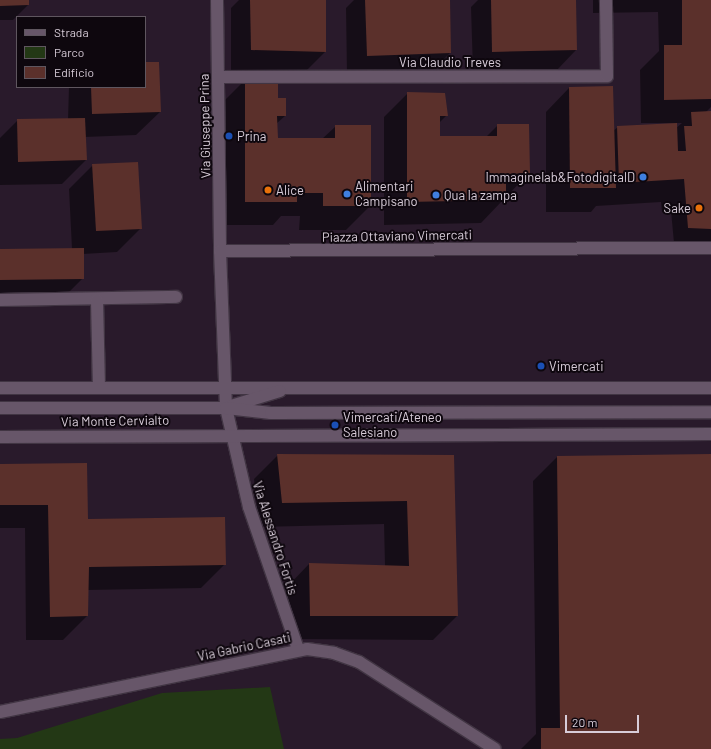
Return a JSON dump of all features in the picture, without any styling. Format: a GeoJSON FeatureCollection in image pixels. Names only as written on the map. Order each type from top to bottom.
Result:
{"type":"FeatureCollection","features":[{"type":"Feature","properties":{"kind":"street","name":"Via Giuseppe Prina"},"geometry":{"type":"LineString","coordinates":[[218,0],[220,251]]}},
{"type":"Feature","properties":{"kind":"street","name":"Via Claudio Treves"},"geometry":{"type":"LineString","coordinates":[[218,77],[607,76],[606,0]]}},
{"type":"Feature","properties":{"kind":"street","name":"Piazza Ottaviano Vimercati"},"geometry":{"type":"LineString","coordinates":[[220,251],[711,248]]}},
{"type":"Feature","properties":{"kind":"street"},"geometry":{"type":"LineString","coordinates":[[220,251],[224,388],[230,434],[711,434]]}},
{"type":"Feature","properties":{"kind":"street"},"geometry":{"type":"LineString","coordinates":[[0,300],[97,300],[176,297]]}},
{"type":"Feature","properties":{"kind":"street"},"geometry":{"type":"LineString","coordinates":[[97,300],[99,388]]}},
{"type":"Feature","properties":{"kind":"street"},"geometry":{"type":"LineString","coordinates":[[0,388],[711,388]]}},
{"type":"Feature","properties":{"kind":"street"},"geometry":{"type":"LineString","coordinates":[[226,408],[290,388]]}},
{"type":"Feature","properties":{"kind":"street","name":"Via Monte Cervialto"},"geometry":{"type":"LineString","coordinates":[[0,408],[226,408]]}},
{"type":"Feature","properties":{"kind":"street"},"geometry":{"type":"LineString","coordinates":[[226,408],[271,413],[711,412]]}},
{"type":"Feature","properties":{"kind":"street","name":"Via Monte Cervialto"},"geometry":{"type":"LineString","coordinates":[[0,437],[230,434]]}},
{"type":"Feature","properties":{"kind":"street","name":"Via Alessandro Fortis"},"geometry":{"type":"LineString","coordinates":[[230,434],[256,532],[298,649]]}},
{"type":"Feature","properties":{"kind":"street","name":"Via Gabrio Casati"},"geometry":{"type":"LineString","coordinates":[[0,712],[298,649],[320,650],[351,658],[495,749]]}},
{"type":"Feature","properties":{"kind":"green space"},"geometry":{"type":"Polygon","coordinates":[[[270,687],[284,749],[0,749],[0,739],[17,738],[162,693],[270,687]]]}},
{"type":"Feature","properties":{"kind":"building"},"geometry":{"type":"Polygon","coordinates":[[[0,0],[29,0],[29,5],[0,6],[0,0]]]}},
{"type":"Feature","properties":{"kind":"building"},"geometry":{"type":"Polygon","coordinates":[[[250,0],[326,0],[326,52],[251,50],[250,0]]]}},
{"type":"Feature","properties":{"kind":"building"},"geometry":{"type":"Polygon","coordinates":[[[365,0],[450,0],[451,53],[367,56],[365,0]]]}},
{"type":"Feature","properties":{"kind":"building"},"geometry":{"type":"Polygon","coordinates":[[[491,0],[576,0],[577,50],[492,52],[491,0]]]}},
{"type":"Feature","properties":{"kind":"building"},"geometry":{"type":"Polygon","coordinates":[[[682,0],[711,0],[711,99],[664,100],[664,45],[682,45],[682,0]]]}},
{"type":"Feature","properties":{"kind":"building"},"geometry":{"type":"Polygon","coordinates":[[[146,62],[159,62],[161,112],[92,114],[91,88],[146,88],[146,62]]]}},
{"type":"Feature","properties":{"kind":"building"},"geometry":{"type":"Polygon","coordinates":[[[245,79],[278,79],[278,98],[286,98],[286,116],[277,116],[278,138],[335,138],[335,125],[371,125],[371,206],[323,206],[323,193],[297,193],[297,202],[245,202],[245,79]]]}},
{"type":"Feature","properties":{"kind":"building"},"geometry":{"type":"Polygon","coordinates":[[[613,86],[616,188],[570,188],[569,87],[613,86]]]}},
{"type":"Feature","properties":{"kind":"building"},"geometry":{"type":"Polygon","coordinates":[[[407,92],[445,93],[448,116],[440,116],[440,136],[497,136],[497,124],[529,124],[530,173],[506,174],[506,200],[407,202],[407,92]]]}},
{"type":"Feature","properties":{"kind":"building"},"geometry":{"type":"Polygon","coordinates":[[[711,111],[711,229],[688,228],[684,179],[619,183],[617,126],[677,123],[678,151],[686,151],[684,126],[692,126],[691,112],[711,111]]]}},
{"type":"Feature","properties":{"kind":"building"},"geometry":{"type":"Polygon","coordinates":[[[85,118],[87,160],[18,162],[17,119],[85,118]]]}},
{"type":"Feature","properties":{"kind":"building"},"geometry":{"type":"Polygon","coordinates":[[[138,162],[142,229],[96,231],[92,164],[138,162]]]}},
{"type":"Feature","properties":{"kind":"building"},"geometry":{"type":"Polygon","coordinates":[[[84,248],[84,279],[0,280],[0,249],[84,248]]]}},
{"type":"Feature","properties":{"kind":"building"},"geometry":{"type":"Polygon","coordinates":[[[277,454],[454,455],[458,616],[310,616],[309,563],[409,566],[407,501],[282,503],[277,454]]]}},
{"type":"Feature","properties":{"kind":"building"},"geometry":{"type":"Polygon","coordinates":[[[711,454],[711,749],[541,749],[541,728],[560,728],[557,456],[711,454]]]}},
{"type":"Feature","properties":{"kind":"building"},"geometry":{"type":"Polygon","coordinates":[[[87,463],[88,519],[225,517],[226,565],[89,567],[88,616],[50,617],[48,505],[0,505],[0,464],[87,463]]]}},
{"type":"Feature","properties":{"kind":"place","name":"Prina"},"geometry":{"type":"Point","coordinates":[229,136]}},
{"type":"Feature","properties":{"kind":"place","name":"Immaginelab&FotodigitalD"},"geometry":{"type":"Point","coordinates":[643,177]}},
{"type":"Feature","properties":{"kind":"place","name":"Alice"},"geometry":{"type":"Point","coordinates":[268,190]}},
{"type":"Feature","properties":{"kind":"place","name":"Alimentari Campisano"},"geometry":{"type":"Point","coordinates":[347,194]}},
{"type":"Feature","properties":{"kind":"place","name":"Qua la zampa"},"geometry":{"type":"Point","coordinates":[436,195]}},
{"type":"Feature","properties":{"kind":"place","name":"Sake"},"geometry":{"type":"Point","coordinates":[699,208]}},
{"type":"Feature","properties":{"kind":"place","name":"Vimercati"},"geometry":{"type":"Point","coordinates":[541,366]}},
{"type":"Feature","properties":{"kind":"place","name":"Vimercati/Ateneo Salesiano"},"geometry":{"type":"Point","coordinates":[335,425]}}]}
